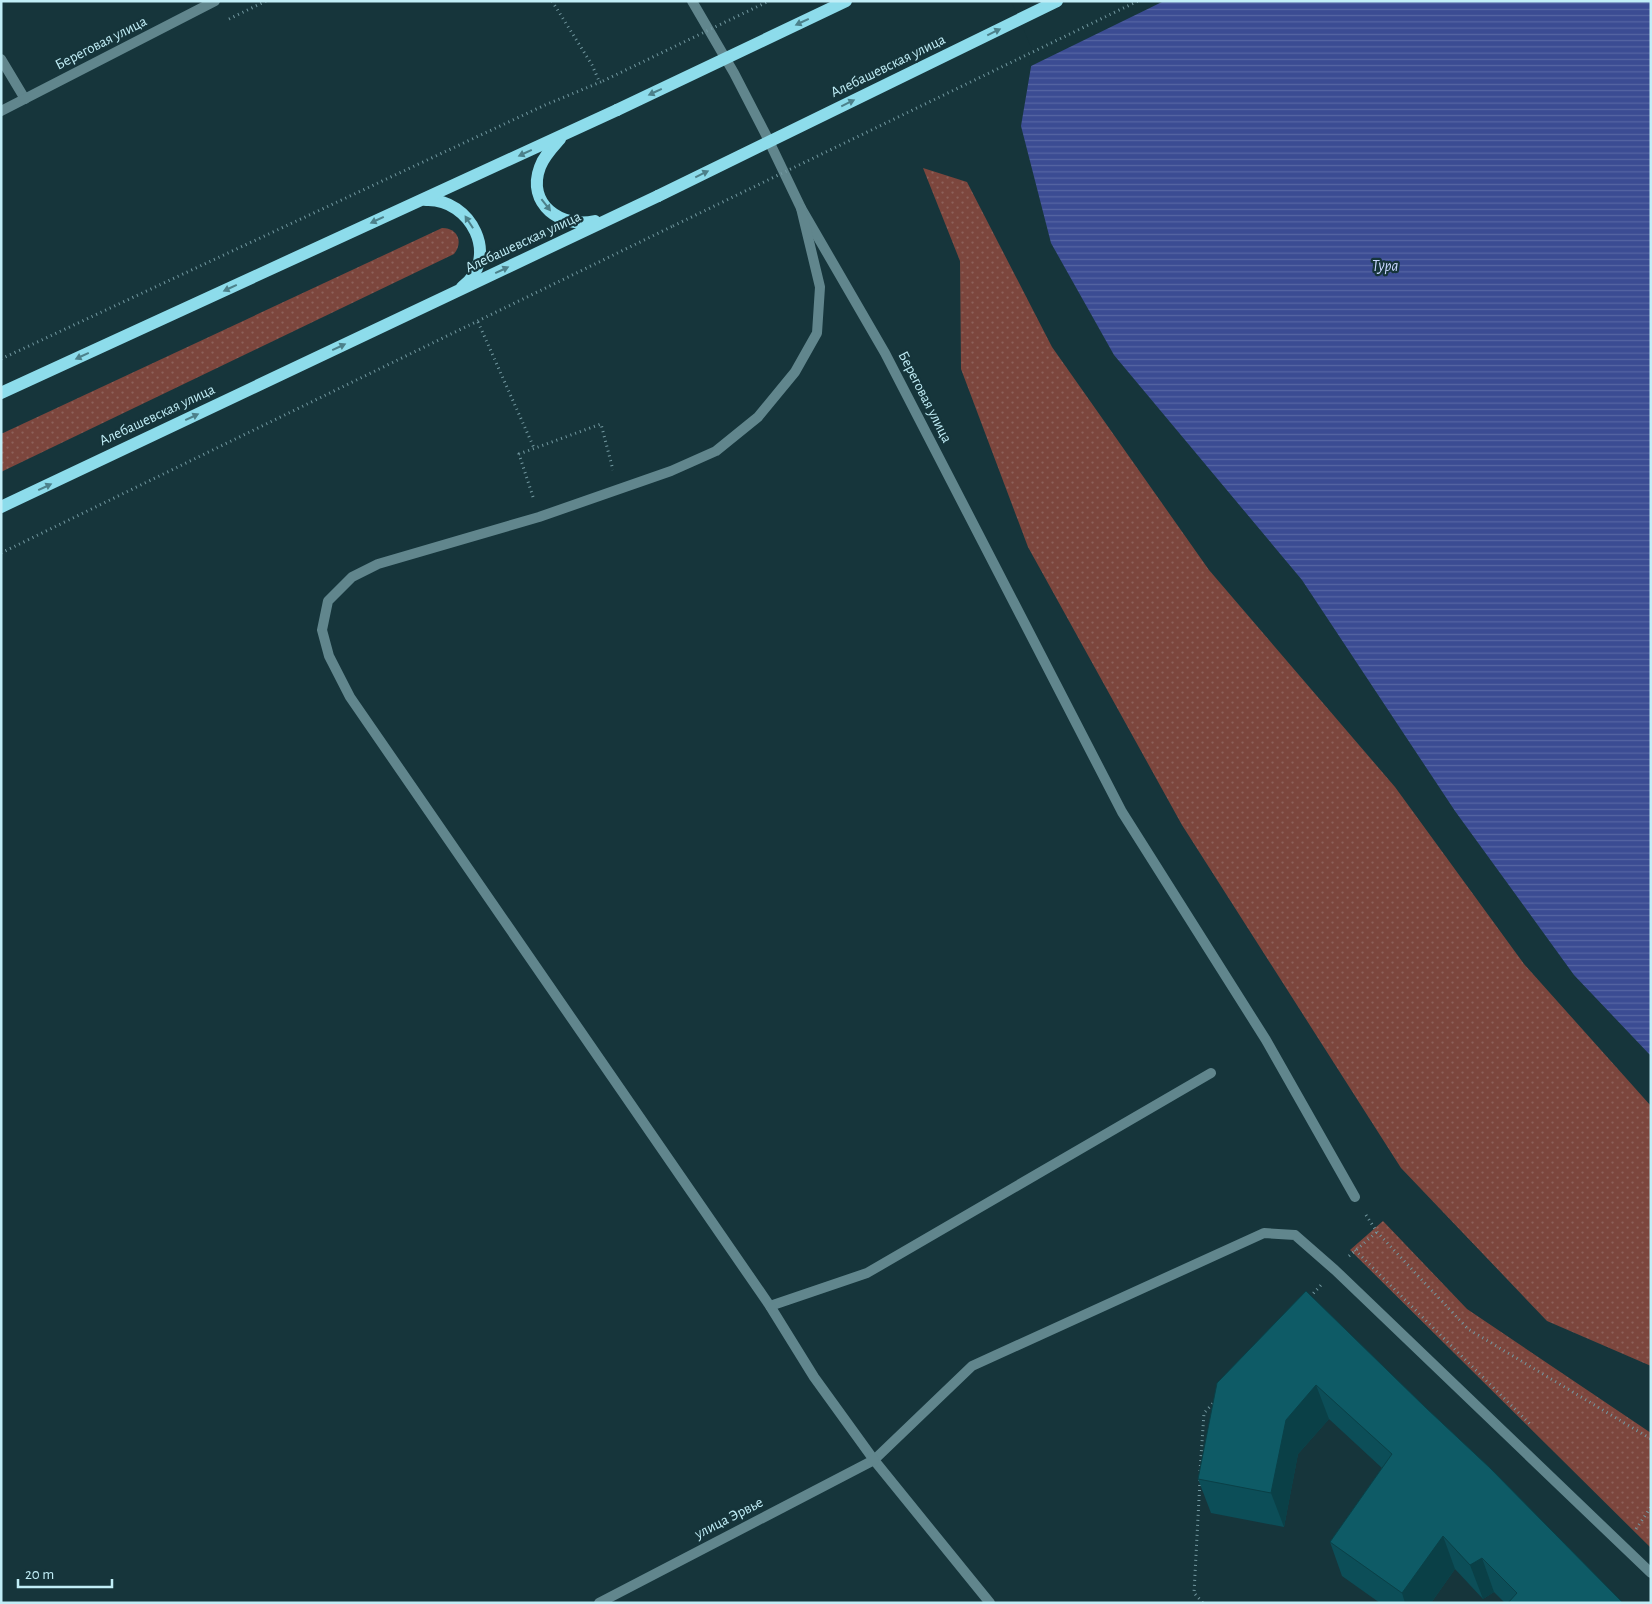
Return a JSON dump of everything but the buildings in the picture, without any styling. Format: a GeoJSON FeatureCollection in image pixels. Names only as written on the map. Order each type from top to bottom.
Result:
{"type":"FeatureCollection","features":[{"type":"Feature","properties":{"kind":"main road"},"geometry":{"type":"LineString","coordinates":[[1,392],[566,134],[846,1]]}},
{"type":"Feature","properties":{"kind":"main road","name":"Алебашевская улица"},"geometry":{"type":"LineString","coordinates":[[1,508],[658,196],[1057,1]]}},
{"type":"Feature","properties":{"kind":"main road"},"geometry":{"type":"LineString","coordinates":[[566,134],[549,151],[539,169],[536,183],[539,197],[547,209],[558,218],[571,223],[587,223],[614,217]]}},
{"type":"Feature","properties":{"kind":"main road"},"geometry":{"type":"LineString","coordinates":[[422,200],[437,199],[455,206],[469,219],[479,243],[479,262],[470,281],[454,293]]}},
{"type":"Feature","properties":{"kind":"street","name":"Береговая улица"},"geometry":{"type":"LineString","coordinates":[[1,111],[215,1]]}},
{"type":"Feature","properties":{"kind":"street","name":"Береговая улица"},"geometry":{"type":"LineString","coordinates":[[692,1],[734,73],[801,208],[885,352],[1122,812],[1266,1040],[1355,1196]]}},
{"type":"Feature","properties":{"kind":"street"},"geometry":{"type":"LineString","coordinates":[[1,59],[25,99]]}},
{"type":"Feature","properties":{"kind":"street"},"geometry":{"type":"LineString","coordinates":[[801,208],[820,287],[817,333],[795,372],[758,417],[716,451],[672,471],[539,517],[378,564],[352,577],[328,601],[322,630],[329,656],[350,697],[770,1306],[814,1378],[874,1460],[990,1603]]}},
{"type":"Feature","properties":{"kind":"street"},"geometry":{"type":"LineString","coordinates":[[770,1306],[867,1273],[1211,1073]]}},
{"type":"Feature","properties":{"kind":"street","name":"улица Эрвье"},"geometry":{"type":"LineString","coordinates":[[599,1603],[874,1460],[972,1366],[1264,1233],[1295,1235],[1335,1270],[1651,1573]]}},
{"type":"Feature","properties":{"kind":"path"},"geometry":{"type":"LineString","coordinates":[[552,1],[602,82]]}},
{"type":"Feature","properties":{"kind":"path"},"geometry":{"type":"LineString","coordinates":[[1,359],[545,105],[602,82],[769,1]]}},
{"type":"Feature","properties":{"kind":"path"},"geometry":{"type":"LineString","coordinates":[[1,553],[1138,1]]}},
{"type":"Feature","properties":{"kind":"path"},"geometry":{"type":"LineString","coordinates":[[478,322],[534,448]]}},
{"type":"Feature","properties":{"kind":"path"},"geometry":{"type":"LineString","coordinates":[[539,517],[519,454],[601,424],[605,445],[619,490]]}},
{"type":"Feature","properties":{"kind":"path"},"geometry":{"type":"LineString","coordinates":[[1355,1196],[1377,1232],[1468,1329],[1651,1440]]}},
{"type":"Feature","properties":{"kind":"path"},"geometry":{"type":"LineString","coordinates":[[1309,1298],[1355,1250],[1377,1232]]}},
{"type":"Feature","properties":{"kind":"path"},"geometry":{"type":"LineString","coordinates":[[1355,1250],[1537,1431]]}},
{"type":"Feature","properties":{"kind":"path"},"geometry":{"type":"LineString","coordinates":[[1203,1603],[1194,1593],[1204,1413],[1217,1399]]}},
{"type":"Feature","properties":{"kind":"path"},"geometry":{"type":"LineString","coordinates":[[1640,1534],[1635,1528],[1651,1507]]}},
{"type":"Feature","properties":{"kind":"shaded area"},"geometry":{"type":"Polygon","coordinates":[[[923,168],[967,182],[1052,347],[1209,570],[1395,787],[1524,964],[1651,1106],[1651,1366],[1547,1321],[1401,1168],[1182,825],[1028,547],[961,369],[960,261],[923,168]]]}},
{"type":"Feature","properties":{"kind":"shaded area"},"geometry":{"type":"Polygon","coordinates":[[[442,228],[452,230],[459,240],[454,254],[1,472],[1,434],[442,228]]]}},
{"type":"Feature","properties":{"kind":"shaded area"},"geometry":{"type":"Polygon","coordinates":[[[1383,1221],[1467,1309],[1651,1433],[1651,1548],[1350,1250],[1383,1221]]]}},
{"type":"Feature","properties":{"kind":"water","name":"Тура"},"geometry":{"type":"Polygon","coordinates":[[[1013,1],[1651,1],[1651,1056],[1574,975],[1455,811],[1302,580],[1114,355],[1051,243],[1021,126],[1034,49],[1013,1]]]}},
{"type":"Feature","properties":{"kind":"pier"},"geometry":{"type":"Polygon","coordinates":[[[1011,1],[1164,1],[1029,67],[1032,49],[1011,1]]]}}]}
